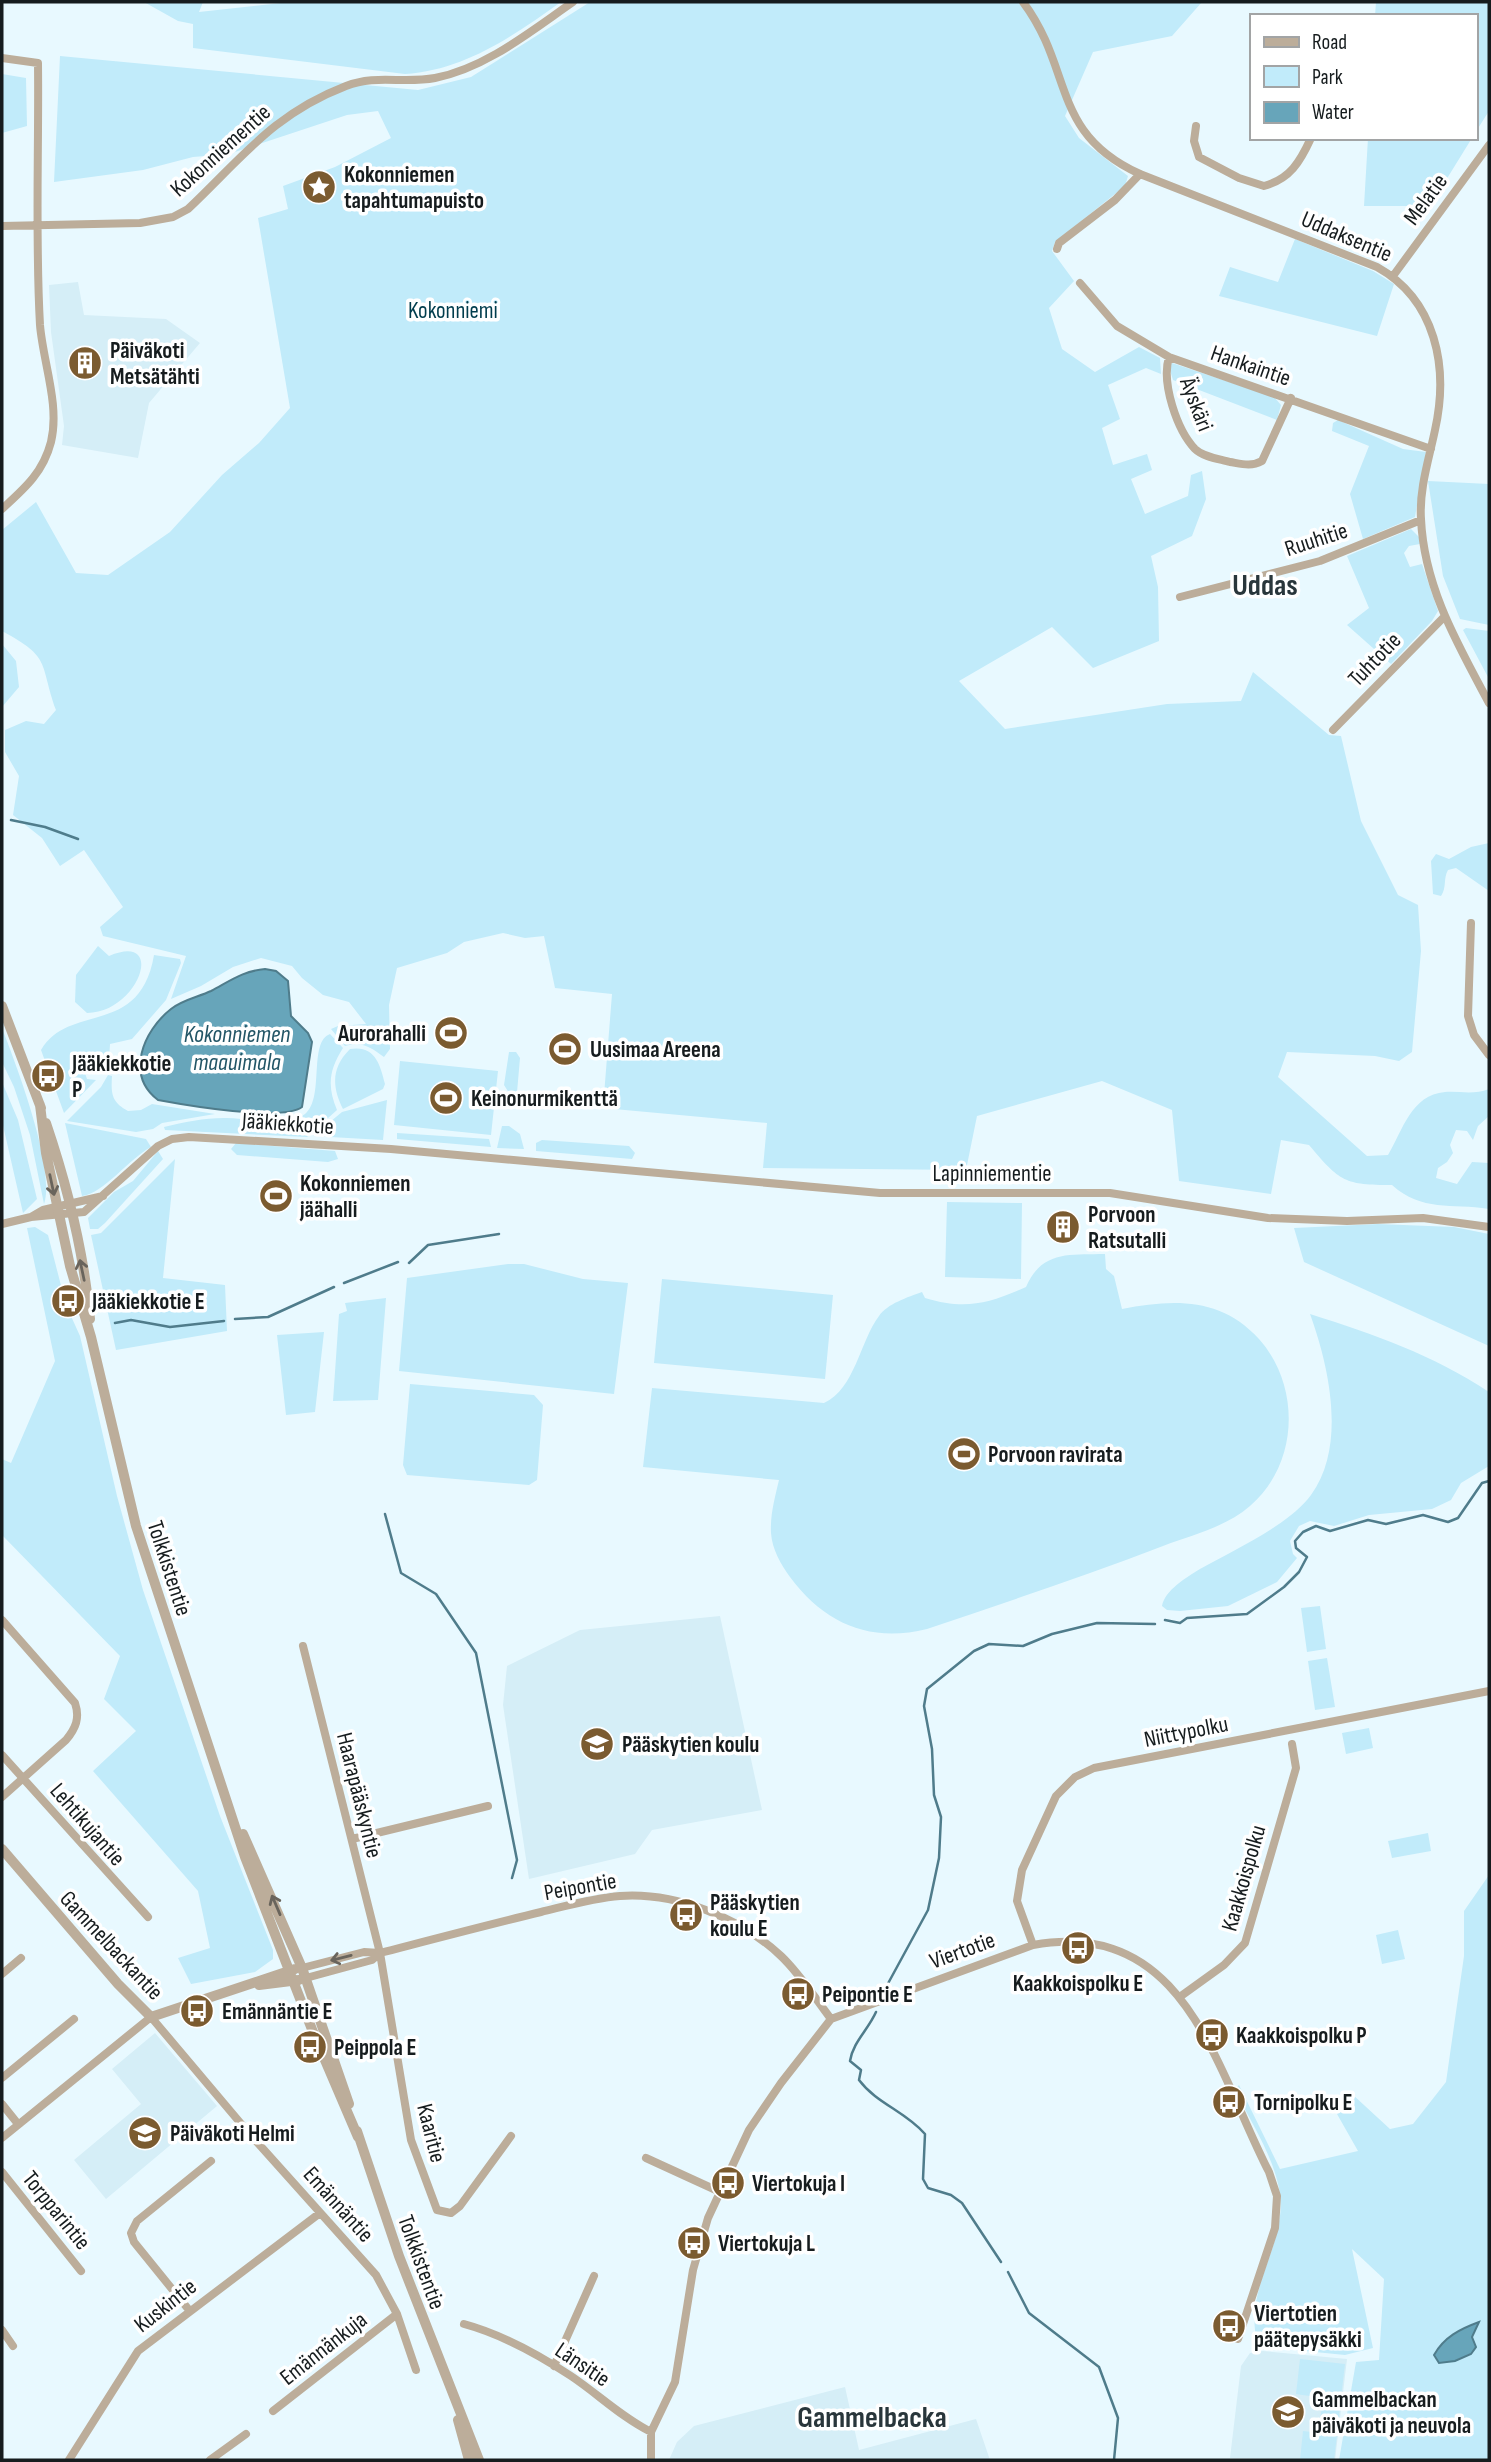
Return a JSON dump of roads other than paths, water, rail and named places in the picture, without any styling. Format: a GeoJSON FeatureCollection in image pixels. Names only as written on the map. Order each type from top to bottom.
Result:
{"type":"FeatureCollection","features":[{"type":"Feature","properties":{"kind":"street","name":"Kokonniementie"},"geometry":{"type":"LineString","coordinates":[[37,227],[158,221],[188,209],[264,133],[303,106],[373,78],[417,81],[456,73],[501,50],[573,2]]}},
{"type":"Feature","properties":{"kind":"street","name":"Uddaksentie"},"geometry":{"type":"LineString","coordinates":[[1023,2],[1052,49],[1076,121],[1090,142],[1121,165],[1140,174],[1303,236],[1393,276],[1427,316],[1436,342],[1441,385],[1420,520],[1432,578],[1444,617],[1489,703]]}},
{"type":"Feature","properties":{"kind":"street"},"geometry":{"type":"LineString","coordinates":[[2,58],[38,63],[37,227],[41,327],[53,433],[38,474],[2,509]]}},
{"type":"Feature","properties":{"kind":"street"},"geometry":{"type":"LineString","coordinates":[[1196,127],[1194,141],[1199,157],[1264,186],[1291,173],[1301,160],[1310,140]]}},
{"type":"Feature","properties":{"kind":"street","name":"Melatie"},"geometry":{"type":"LineString","coordinates":[[1393,276],[1489,145]]}},
{"type":"Feature","properties":{"kind":"street"},"geometry":{"type":"LineString","coordinates":[[1057,249],[1059,243],[1115,200],[1140,174]]}},
{"type":"Feature","properties":{"kind":"street"},"geometry":{"type":"LineString","coordinates":[[2,226],[37,227]]}},
{"type":"Feature","properties":{"kind":"street","name":"Hankaintie"},"geometry":{"type":"LineString","coordinates":[[1080,283],[1117,326],[1169,357],[1431,449]]}},
{"type":"Feature","properties":{"kind":"street","name":"Äyskäri"},"geometry":{"type":"LineString","coordinates":[[1169,357],[1165,376],[1173,408],[1193,448],[1208,456],[1248,466],[1262,461],[1268,453],[1291,398]]}},
{"type":"Feature","properties":{"kind":"street","name":"Ruuhitie"},"geometry":{"type":"LineString","coordinates":[[1180,597],[1320,561],[1420,520]]}},
{"type":"Feature","properties":{"kind":"street","name":"Tuhtotie"},"geometry":{"type":"LineString","coordinates":[[1333,730],[1444,617]]}},
{"type":"Feature","properties":{"kind":"street"},"geometry":{"type":"LineString","coordinates":[[1471,923],[1468,1016],[1474,1035],[1489,1055]]}},
{"type":"Feature","properties":{"kind":"street","name":"Tolkkistentie"},"geometry":{"type":"LineString","coordinates":[[2,1006],[40,1105],[63,1210],[87,1294],[91,1337],[136,1526],[229,1806],[292,1976],[358,2137]]}},
{"type":"Feature","properties":{"kind":"street","name":"Jääkiekkotie"},"geometry":{"type":"LineString","coordinates":[[2,1224],[31,1217],[39,1211],[84,1212],[158,1146],[172,1139],[189,1137],[493,1158]]}},
{"type":"Feature","properties":{"kind":"street","name":"Lapinniementie"},"geometry":{"type":"LineString","coordinates":[[493,1158],[880,1193],[1110,1193],[1209,1211],[1287,1220],[1423,1218],[1489,1227]]}},
{"type":"Feature","properties":{"kind":"street"},"geometry":{"type":"LineString","coordinates":[[2,1620],[75,1703],[78,1712],[74,1730],[66,1740],[2,1797]]}},
{"type":"Feature","properties":{"kind":"street","name":"Haarapääskyntie"},"geometry":{"type":"LineString","coordinates":[[303,1646],[380,1953]]}},
{"type":"Feature","properties":{"kind":"street","name":"Niittypolku"},"geometry":{"type":"LineString","coordinates":[[1033,1945],[1017,1901],[1022,1870],[1056,1796],[1075,1777],[1094,1768],[1489,1691]]}},
{"type":"Feature","properties":{"kind":"street","name":"Kaakkoispolku"},"geometry":{"type":"LineString","coordinates":[[1181,1996],[1224,1965],[1245,1943],[1296,1768],[1292,1744]]}},
{"type":"Feature","properties":{"kind":"street","name":"Lehtikujantie"},"geometry":{"type":"LineString","coordinates":[[2,1755],[148,1917]]}},
{"type":"Feature","properties":{"kind":"street","name":"Tolkkistentie"},"geometry":{"type":"LineString","coordinates":[[229,1806],[304,1973],[399,2256],[479,2460]]}},
{"type":"Feature","properties":{"kind":"street"},"geometry":{"type":"LineString","coordinates":[[352,1839],[488,1806]]}},
{"type":"Feature","properties":{"kind":"street","name":"Gammelbackantie"},"geometry":{"type":"LineString","coordinates":[[2,1849],[118,1984],[151,2017],[304,1973]]}},
{"type":"Feature","properties":{"kind":"street","name":"Peipontie"},"geometry":{"type":"LineString","coordinates":[[304,1973],[364,1952],[380,1953],[620,1896],[677,1901],[732,1922],[759,1938],[792,1967],[831,2019]]}},
{"type":"Feature","properties":{"kind":"street","name":"Viertotie"},"geometry":{"type":"LineString","coordinates":[[831,2019],[1033,1945],[1053,1942],[1081,1943],[1123,1953],[1154,1970],[1181,1996],[1235,2101],[1277,2196],[1275,2228],[1238,2339]]}},
{"type":"Feature","properties":{"kind":"street","name":"Kaaritie"},"geometry":{"type":"LineString","coordinates":[[380,1953],[411,2140],[437,2210],[451,2213],[460,2206],[511,2136]]}},
{"type":"Feature","properties":{"kind":"street"},"geometry":{"type":"LineString","coordinates":[[2,1974],[21,1958]]}},
{"type":"Feature","properties":{"kind":"street"},"geometry":{"type":"LineString","coordinates":[[2,2138],[151,2017]]}},
{"type":"Feature","properties":{"kind":"street","name":"Emännäntie"},"geometry":{"type":"LineString","coordinates":[[151,2017],[376,2275],[397,2314],[416,2370]]}},
{"type":"Feature","properties":{"kind":"street"},"geometry":{"type":"LineString","coordinates":[[2,2078],[74,2019]]}},
{"type":"Feature","properties":{"kind":"street"},"geometry":{"type":"LineString","coordinates":[[650,2460],[651,2432],[675,2382],[693,2270],[718,2191],[763,2107],[831,2019]]}},
{"type":"Feature","properties":{"kind":"street"},"geometry":{"type":"LineString","coordinates":[[2,2104],[18,2124]]}},
{"type":"Feature","properties":{"kind":"street"},"geometry":{"type":"LineString","coordinates":[[646,2158],[718,2191]]}},
{"type":"Feature","properties":{"kind":"street"},"geometry":{"type":"LineString","coordinates":[[190,2310],[134,2242],[131,2233],[137,2221],[211,2161]]}},
{"type":"Feature","properties":{"kind":"street","name":"Torpparintie"},"geometry":{"type":"LineString","coordinates":[[2,2172],[81,2271]]}},
{"type":"Feature","properties":{"kind":"street","name":"Kuskintie"},"geometry":{"type":"LineString","coordinates":[[69,2460],[138,2351],[320,2213]]}},
{"type":"Feature","properties":{"kind":"street"},"geometry":{"type":"LineString","coordinates":[[554,2366],[594,2276]]}},
{"type":"Feature","properties":{"kind":"street","name":"Emännänkuja"},"geometry":{"type":"LineString","coordinates":[[273,2411],[397,2314]]}},
{"type":"Feature","properties":{"kind":"street","name":"Länsitie"},"geometry":{"type":"LineString","coordinates":[[464,2324],[483,2329],[554,2366],[630,2421],[651,2432]]}},
{"type":"Feature","properties":{"kind":"street"},"geometry":{"type":"LineString","coordinates":[[2,2330],[13,2346]]}},
{"type":"Feature","properties":{"kind":"street","name":"Tolkkistentie"},"geometry":{"type":"LineString","coordinates":[[453,2399],[469,2460]]}},
{"type":"Feature","properties":{"kind":"street"},"geometry":{"type":"LineString","coordinates":[[211,2460],[246,2434]]}},
{"type":"Feature","properties":{"kind":"water","name":"Kokonniemen maauimala"},"geometry":{"type":"Polygon","coordinates":[[[265,969],[276,971],[288,981],[291,1016],[308,1033],[312,1042],[302,1107],[291,1111],[255,1113],[158,1100],[148,1090],[140,1066],[146,1041],[161,1018],[180,1003],[243,974],[265,969]]]}},
{"type":"Feature","properties":{"kind":"water"},"geometry":{"type":"Polygon","coordinates":[[[1479,2322],[1472,2337],[1476,2347],[1471,2354],[1455,2361],[1439,2363],[1434,2355],[1443,2343],[1459,2331],[1479,2322]]]}},
{"type":"Feature","properties":{"kind":"waterway"},"geometry":{"type":"LineString","coordinates":[[11,820],[45,827],[78,839]]}},
{"type":"Feature","properties":{"kind":"waterway"},"geometry":{"type":"LineString","coordinates":[[409,1263],[428,1245],[499,1234]]}},
{"type":"Feature","properties":{"kind":"waterway"},"geometry":{"type":"LineString","coordinates":[[344,1283],[398,1262]]}},
{"type":"Feature","properties":{"kind":"waterway"},"geometry":{"type":"LineString","coordinates":[[235,1319],[268,1317],[334,1287]]}},
{"type":"Feature","properties":{"kind":"waterway"},"geometry":{"type":"LineString","coordinates":[[115,1323],[131,1320],[170,1327],[224,1321]]}},
{"type":"Feature","properties":{"kind":"waterway"},"geometry":{"type":"LineString","coordinates":[[1165,1620],[1180,1623],[1187,1618],[1247,1614],[1284,1587],[1299,1572],[1307,1557],[1296,1548],[1295,1541],[1303,1532],[1316,1526],[1330,1531],[1368,1520],[1386,1524],[1423,1515],[1448,1522],[1458,1518],[1482,1483],[1489,1481]]}},
{"type":"Feature","properties":{"kind":"waterway"},"geometry":{"type":"LineString","coordinates":[[385,1514],[401,1573],[436,1594],[476,1653],[517,1860],[512,1878]]}},
{"type":"Feature","properties":{"kind":"waterway"},"geometry":{"type":"LineString","coordinates":[[885,1989],[928,1910],[939,1858],[941,1817],[934,1795],[932,1749],[924,1706],[927,1689],[974,1651],[989,1644],[1023,1646],[1052,1634],[1097,1623],[1155,1624]]}},
{"type":"Feature","properties":{"kind":"waterway"},"geometry":{"type":"LineString","coordinates":[[876,2012],[857,2042],[850,2061],[861,2070],[859,2080],[874,2095],[909,2119],[925,2134],[923,2179],[928,2188],[951,2195],[962,2203],[1001,2262]]}},
{"type":"Feature","properties":{"kind":"waterway"},"geometry":{"type":"LineString","coordinates":[[1008,2272],[1029,2313],[1099,2367],[1118,2418],[1114,2460]]}},
{"type":"Feature","properties":{"kind":"place","name":"Kokonniemen tapahtumapuisto"},"geometry":{"type":"Point","coordinates":[319,187]}},
{"type":"Feature","properties":{"kind":"place","name":"Päiväkoti Metsätähti"},"geometry":{"type":"Point","coordinates":[85,363]}},
{"type":"Feature","properties":{"kind":"place","name":"Aurorahalli"},"geometry":{"type":"Point","coordinates":[451,1033]}},
{"type":"Feature","properties":{"kind":"place","name":"Uusimaa Areena"},"geometry":{"type":"Point","coordinates":[565,1049]}},
{"type":"Feature","properties":{"kind":"place","name":"Jääkiekkotie P"},"geometry":{"type":"Point","coordinates":[48,1076]}},
{"type":"Feature","properties":{"kind":"place","name":"Keinonurmikenttä"},"geometry":{"type":"Point","coordinates":[446,1098]}},
{"type":"Feature","properties":{"kind":"place","name":"Kokonniemen jäähalli"},"geometry":{"type":"Point","coordinates":[276,1196]}},
{"type":"Feature","properties":{"kind":"place","name":"Porvoon Ratsutalli"},"geometry":{"type":"Point","coordinates":[1063,1227]}},
{"type":"Feature","properties":{"kind":"place","name":"Jääkiekkotie E"},"geometry":{"type":"Point","coordinates":[68,1301]}},
{"type":"Feature","properties":{"kind":"place","name":"Porvoon ravirata"},"geometry":{"type":"Point","coordinates":[964,1454]}},
{"type":"Feature","properties":{"kind":"place","name":"Pääskytien koulu"},"geometry":{"type":"Point","coordinates":[597,1744]}},
{"type":"Feature","properties":{"kind":"place","name":"Pääskytien koulu E"},"geometry":{"type":"Point","coordinates":[686,1915]}},
{"type":"Feature","properties":{"kind":"place","name":"Kaakkoispolku E"},"geometry":{"type":"Point","coordinates":[1078,1948]}},
{"type":"Feature","properties":{"kind":"place","name":"Peipontie E"},"geometry":{"type":"Point","coordinates":[798,1994]}},
{"type":"Feature","properties":{"kind":"place","name":"Emännäntie E"},"geometry":{"type":"Point","coordinates":[197,2011]}},
{"type":"Feature","properties":{"kind":"place","name":"Kaakkoispolku P"},"geometry":{"type":"Point","coordinates":[1212,2035]}},
{"type":"Feature","properties":{"kind":"place","name":"Peippola E"},"geometry":{"type":"Point","coordinates":[310,2047]}},
{"type":"Feature","properties":{"kind":"place","name":"Tornipolku E"},"geometry":{"type":"Point","coordinates":[1229,2102]}},
{"type":"Feature","properties":{"kind":"place","name":"Päiväkoti Helmi"},"geometry":{"type":"Point","coordinates":[145,2133]}},
{"type":"Feature","properties":{"kind":"place","name":"Viertokuja I"},"geometry":{"type":"Point","coordinates":[728,2183]}},
{"type":"Feature","properties":{"kind":"place","name":"Viertokuja L"},"geometry":{"type":"Point","coordinates":[694,2243]}},
{"type":"Feature","properties":{"kind":"place","name":"Viertotien päätepysäkki"},"geometry":{"type":"Point","coordinates":[1229,2326]}},
{"type":"Feature","properties":{"kind":"place","name":"Gammelbackan päiväkoti ja neuvola"},"geometry":{"type":"Point","coordinates":[1288,2412]}},
{"type":"Feature","properties":{"kind":"district","name":"Uddas"},"geometry":{"type":"Point","coordinates":[1265,585]}},
{"type":"Feature","properties":{"kind":"district","name":"Gammelbacka"},"geometry":{"type":"Point","coordinates":[872,2417]}},
{"type":"Feature","properties":{"kind":"park label","name":"Kokonniemi"},"geometry":{"type":"Point","coordinates":[453,310]}}]}
